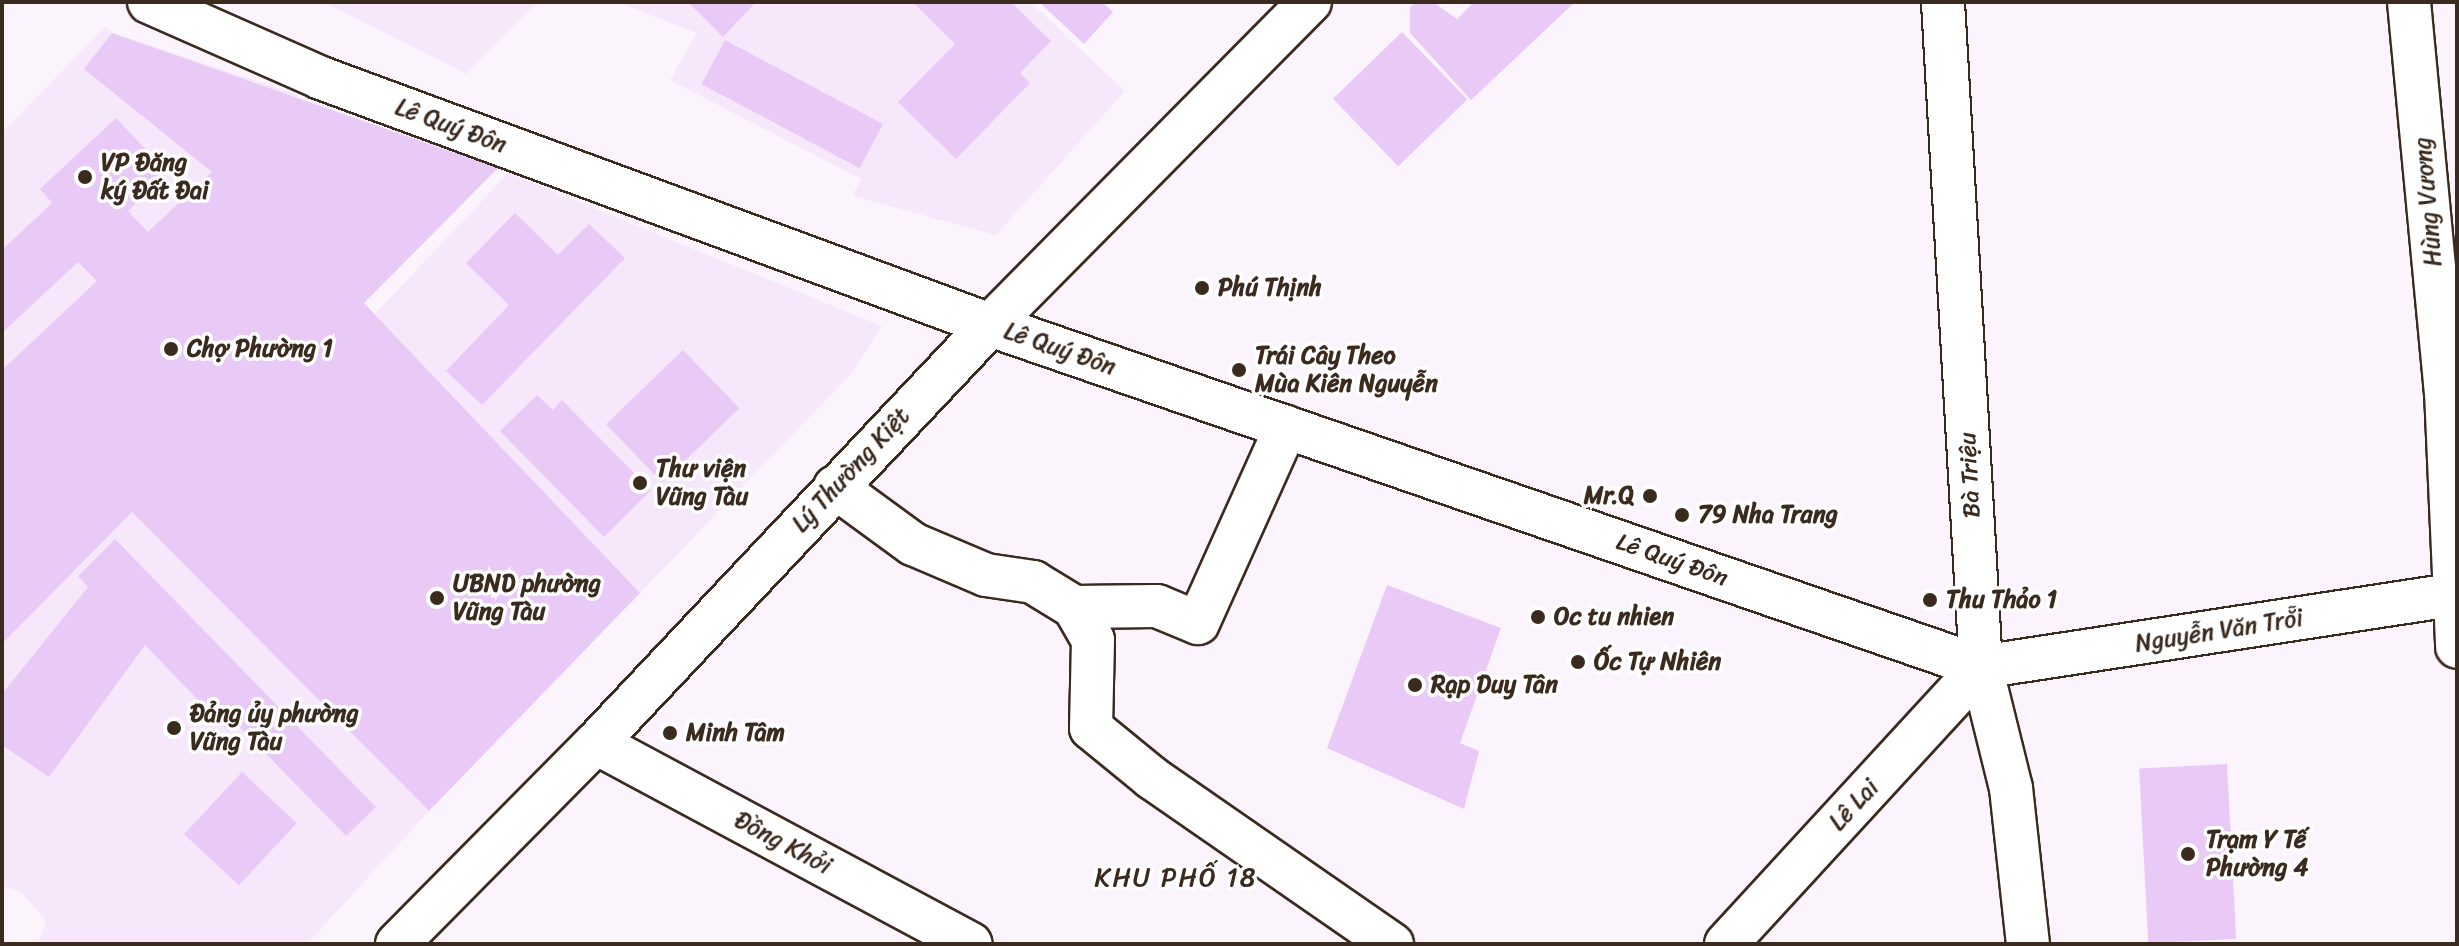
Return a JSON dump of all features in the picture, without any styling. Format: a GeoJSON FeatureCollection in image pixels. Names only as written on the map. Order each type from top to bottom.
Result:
{"type":"FeatureCollection","features":[{"type":"Feature","properties":{"kind":"street","name":"Lê Quý Đôn"},"geometry":{"type":"LineString","coordinates":[[149,2],[321,78],[990,325],[1981,667]]}},
{"type":"Feature","properties":{"kind":"street","name":"Lý Thường Kiệt"},"geometry":{"type":"LineString","coordinates":[[397,944],[596,743],[990,325],[1310,2]]}},
{"type":"Feature","properties":{"kind":"street","name":"Bà Triệu"},"geometry":{"type":"LineString","coordinates":[[1943,2],[1981,667],[2011,788],[2028,944]]}},
{"type":"Feature","properties":{"kind":"street","name":"Hùng Vương"},"geometry":{"type":"LineString","coordinates":[[2409,2],[2452,386],[2457,647]]}},
{"type":"Feature","properties":{"kind":"street"},"geometry":{"type":"LineString","coordinates":[[1074,607],[1157,606],[1198,623],[1286,427]]}},
{"type":"Feature","properties":{"kind":"street"},"geometry":{"type":"LineString","coordinates":[[835,487],[913,544],[986,575],[1033,582],[1074,607],[1093,640],[1091,728],[1152,778],[1392,944]]}},
{"type":"Feature","properties":{"kind":"street","name":"Nguyễn Văn Trỗi"},"geometry":{"type":"LineString","coordinates":[[1981,667],[2456,594]]}},
{"type":"Feature","properties":{"kind":"street","name":"Lê Lai"},"geometry":{"type":"LineString","coordinates":[[1726,944],[1981,667]]}},
{"type":"Feature","properties":{"kind":"street","name":"Đồng Khởi"},"geometry":{"type":"LineString","coordinates":[[596,743],[971,944]]}},
{"type":"Feature","properties":{"kind":"shaded area"},"geometry":{"type":"Polygon","coordinates":[[[323,2],[539,2],[467,74],[323,2]]]}},
{"type":"Feature","properties":{"kind":"shaded area"},"geometry":{"type":"Polygon","coordinates":[[[617,2],[1030,2],[1125,91],[996,235],[852,196],[861,179],[670,80],[697,33],[617,2]]]}},
{"type":"Feature","properties":{"kind":"shaded area"},"geometry":{"type":"Polygon","coordinates":[[[106,26],[112,33],[299,95],[2,370],[2,133],[106,26]]]}},
{"type":"Feature","properties":{"kind":"shaded area","name":"Thư viện Vũng Tàu"},"geometry":{"type":"Polygon","coordinates":[[[508,173],[882,326],[851,374],[640,593],[375,314],[508,173]]]}},
{"type":"Feature","properties":{"kind":"shaded area","name":"Đảng ủy phường Vũng Tàu"},"geometry":{"type":"Polygon","coordinates":[[[132,512],[429,811],[307,944],[39,944],[46,920],[20,891],[2,886],[2,644],[132,512]]]}},
{"type":"Feature","properties":{"kind":"building"},"geometry":{"type":"Polygon","coordinates":[[[688,2],[756,2],[723,37],[688,2]]]}},
{"type":"Feature","properties":{"kind":"building"},"geometry":{"type":"Polygon","coordinates":[[[913,2],[1011,2],[1051,41],[1020,73],[1030,83],[956,159],[898,102],[955,44],[913,2]]]}},
{"type":"Feature","properties":{"kind":"building"},"geometry":{"type":"Polygon","coordinates":[[[1039,2],[1102,2],[1113,12],[1084,44],[1039,2]]]}},
{"type":"Feature","properties":{"kind":"building"},"geometry":{"type":"Polygon","coordinates":[[[1416,2],[1433,2],[1457,19],[1474,2],[1575,2],[1471,100],[1410,33],[1410,7],[1416,2]]]}},
{"type":"Feature","properties":{"kind":"building"},"geometry":{"type":"Polygon","coordinates":[[[1402,32],[1467,100],[1398,166],[1333,99],[1402,32]]]}},
{"type":"Feature","properties":{"kind":"building"},"geometry":{"type":"Polygon","coordinates":[[[112,33],[498,168],[364,303],[640,593],[429,811],[132,512],[2,644],[2,370],[97,281],[78,262],[2,333],[2,250],[52,203],[40,189],[116,118],[168,173],[128,211],[148,232],[212,172],[84,69],[112,33]]]}},
{"type":"Feature","properties":{"kind":"building"},"geometry":{"type":"Polygon","coordinates":[[[725,40],[883,124],[860,168],[702,84],[725,40]]]}},
{"type":"Feature","properties":{"kind":"building"},"geometry":{"type":"Polygon","coordinates":[[[515,213],[558,255],[589,224],[625,258],[482,405],[446,371],[509,305],[466,263],[515,213]]]}},
{"type":"Feature","properties":{"kind":"building"},"geometry":{"type":"Polygon","coordinates":[[[683,350],[739,408],[662,483],[606,424],[683,350]]]}},
{"type":"Feature","properties":{"kind":"building"},"geometry":{"type":"Polygon","coordinates":[[[537,395],[553,410],[562,400],[651,490],[604,537],[500,431],[537,395]]]}},
{"type":"Feature","properties":{"kind":"building"},"geometry":{"type":"Polygon","coordinates":[[[115,539],[376,807],[346,836],[237,724],[229,732],[145,645],[49,777],[2,745],[2,694],[88,587],[78,576],[115,539]]]}},
{"type":"Feature","properties":{"kind":"building","name":"Rạp Duy Tân"},"geometry":{"type":"Polygon","coordinates":[[[1387,585],[1501,628],[1460,743],[1479,751],[1464,809],[1327,748],[1387,585]]]}},
{"type":"Feature","properties":{"kind":"building","name":"Trạm Y Tế Phường 4"},"geometry":{"type":"Polygon","coordinates":[[[2227,764],[2236,939],[2148,943],[2139,769],[2227,764]]]}},
{"type":"Feature","properties":{"kind":"building"},"geometry":{"type":"Polygon","coordinates":[[[242,772],[297,823],[239,885],[184,834],[242,772]]]}},
{"type":"Feature","properties":{"kind":"place","name":"VP Đăng ký Đất Đai"},"geometry":{"type":"Point","coordinates":[85,177]}},
{"type":"Feature","properties":{"kind":"place","name":"Phú Thịnh"},"geometry":{"type":"Point","coordinates":[1202,288]}},
{"type":"Feature","properties":{"kind":"place","name":"Chợ Phường 1"},"geometry":{"type":"Point","coordinates":[171,349]}},
{"type":"Feature","properties":{"kind":"place","name":"Trái Cây Theo Mùa Kiên Nguyễn"},"geometry":{"type":"Point","coordinates":[1239,370]}},
{"type":"Feature","properties":{"kind":"place","name":"Thư viện Vũng Tàu"},"geometry":{"type":"Point","coordinates":[640,483]}},
{"type":"Feature","properties":{"kind":"place","name":"Mr.Q"},"geometry":{"type":"Point","coordinates":[1650,496]}},
{"type":"Feature","properties":{"kind":"place","name":"79 Nha Trang"},"geometry":{"type":"Point","coordinates":[1682,515]}},
{"type":"Feature","properties":{"kind":"place","name":"UBND phường Vũng Tàu"},"geometry":{"type":"Point","coordinates":[437,598]}},
{"type":"Feature","properties":{"kind":"place","name":"Thu Thảo 1"},"geometry":{"type":"Point","coordinates":[1930,600]}},
{"type":"Feature","properties":{"kind":"place","name":"Oc tu nhien"},"geometry":{"type":"Point","coordinates":[1538,617]}},
{"type":"Feature","properties":{"kind":"place","name":"Ốc Tự Nhiên"},"geometry":{"type":"Point","coordinates":[1578,662]}},
{"type":"Feature","properties":{"kind":"place","name":"Rạp Duy Tân"},"geometry":{"type":"Point","coordinates":[1415,685]}},
{"type":"Feature","properties":{"kind":"place","name":"Đảng ủy phường Vũng Tàu"},"geometry":{"type":"Point","coordinates":[174,728]}},
{"type":"Feature","properties":{"kind":"place","name":"Minh Tâm"},"geometry":{"type":"Point","coordinates":[670,733]}},
{"type":"Feature","properties":{"kind":"place","name":"Trạm Y Tế Phường 4"},"geometry":{"type":"Point","coordinates":[2188,854]}},
{"type":"Feature","properties":{"kind":"district","name":"KHU PHỐ 18"},"geometry":{"type":"Point","coordinates":[1176,878]}}]}
